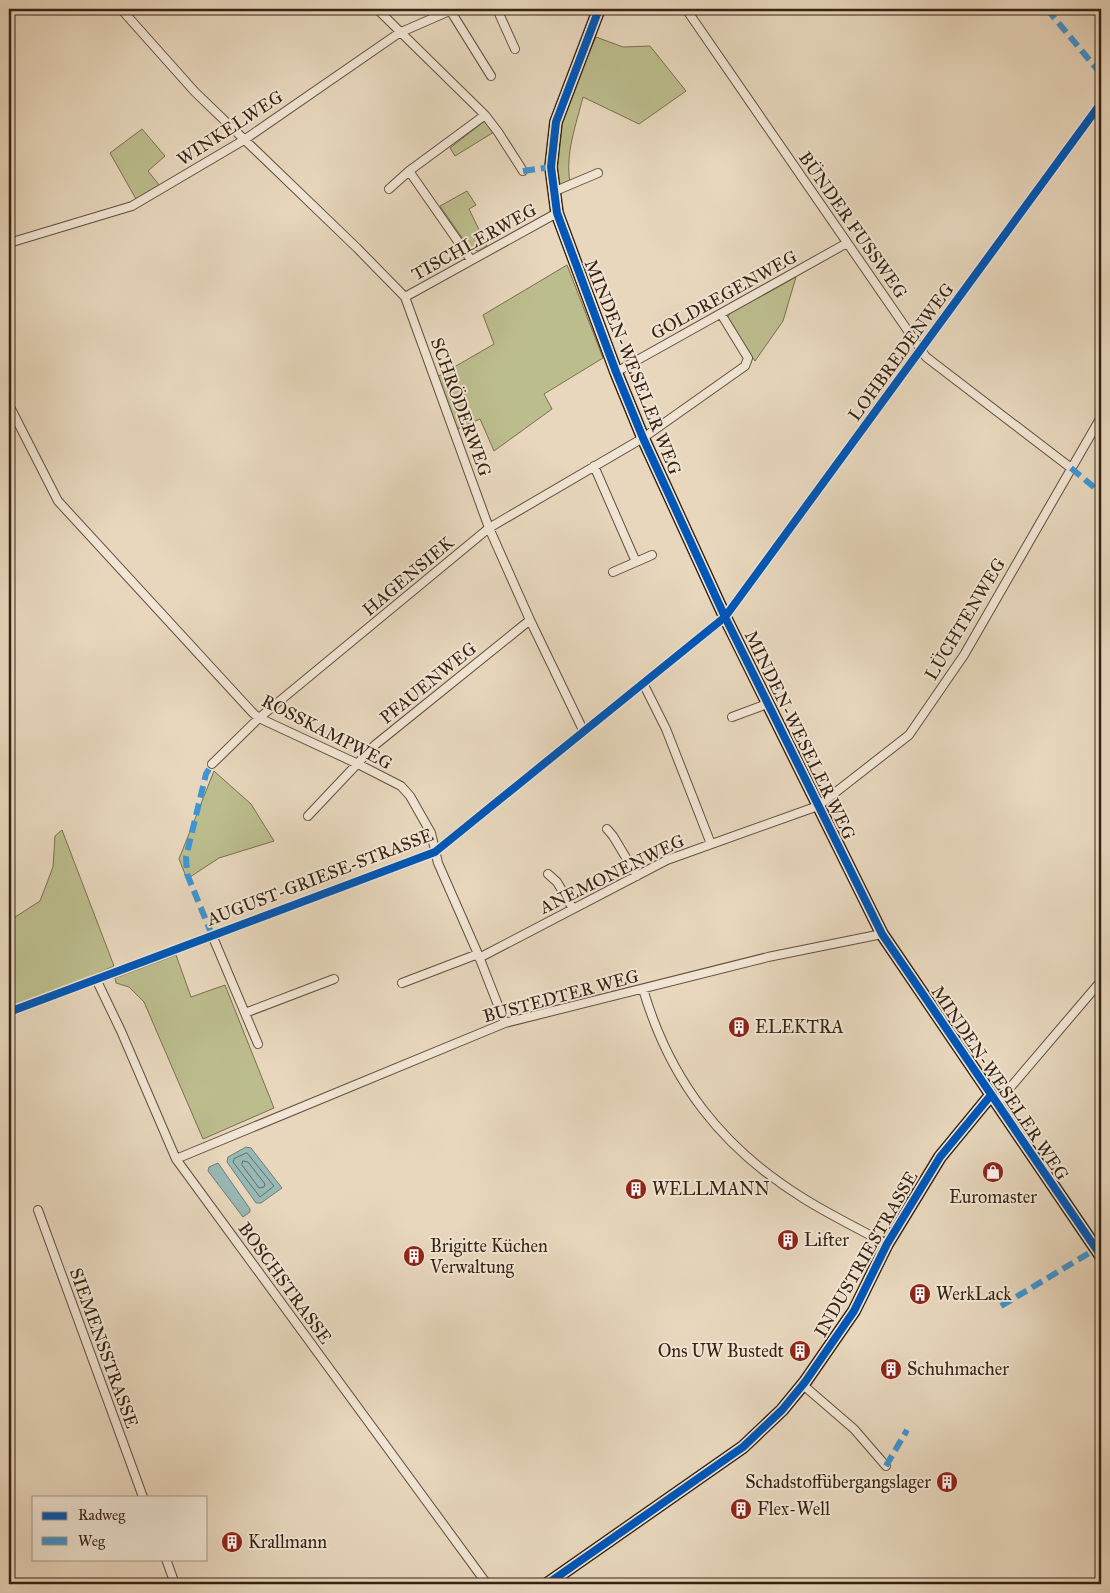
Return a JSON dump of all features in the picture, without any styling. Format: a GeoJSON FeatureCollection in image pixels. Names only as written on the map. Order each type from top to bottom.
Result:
{"type":"FeatureCollection","features":[{"type":"Feature","properties":{"kind":"street","name":"SCHRÖDERWEG"},"geometry":{"type":"LineString","coordinates":[[121,9],[195,92],[357,248],[405,297],[489,528],[530,620],[583,730]]}},
{"type":"Feature","properties":{"kind":"street"},"geometry":{"type":"LineString","coordinates":[[376,9],[485,115],[523,171]]}},
{"type":"Feature","properties":{"kind":"street"},"geometry":{"type":"LineString","coordinates":[[497,9],[516,48]]}},
{"type":"Feature","properties":{"kind":"street","name":"MINDEN-WESELER WEG"},"geometry":{"type":"LineString","coordinates":[[599,9],[556,122],[551,167],[553,192],[557,214],[642,438],[767,704],[882,934],[1099,1249]]}},
{"type":"Feature","properties":{"kind":"street","name":"MINDEN-WESELER WEG"},"geometry":{"type":"LineString","coordinates":[[595,23],[603,9]]}},
{"type":"Feature","properties":{"kind":"street","name":"BÜNDER FUSSWEG"},"geometry":{"type":"LineString","coordinates":[[686,9],[926,358],[1071,468]]}},
{"type":"Feature","properties":{"kind":"street","name":"WINKELWEG"},"geometry":{"type":"LineString","coordinates":[[9,243],[132,206],[244,140],[399,33],[452,10]]}},
{"type":"Feature","properties":{"kind":"street"},"geometry":{"type":"LineString","coordinates":[[452,10],[491,76]]}},
{"type":"Feature","properties":{"kind":"street","name":"LOHBREDENWEG"},"geometry":{"type":"LineString","coordinates":[[725,617],[1101,103]]}},
{"type":"Feature","properties":{"kind":"street"},"geometry":{"type":"LineString","coordinates":[[389,189],[485,115]]}},
{"type":"Feature","properties":{"kind":"street"},"geometry":{"type":"LineString","coordinates":[[410,171],[471,260]]}},
{"type":"Feature","properties":{"kind":"street"},"geometry":{"type":"LineString","coordinates":[[553,192],[598,173]]}},
{"type":"Feature","properties":{"kind":"street","name":"TISCHLERWEG"},"geometry":{"type":"LineString","coordinates":[[405,297],[557,214]]}},
{"type":"Feature","properties":{"kind":"street","name":"GOLDREGENWEG"},"geometry":{"type":"LineString","coordinates":[[616,372],[846,243]]}},
{"type":"Feature","properties":{"kind":"street","name":"HAGENSIEK"},"geometry":{"type":"LineString","coordinates":[[212,764],[259,718],[489,528],[642,438],[745,366],[748,358],[721,314]]}},
{"type":"Feature","properties":{"kind":"street","name":"ROSSKAMPWEG"},"geometry":{"type":"LineString","coordinates":[[9,405],[58,501],[259,718],[401,786],[410,796],[431,833],[438,863],[479,956],[505,1023]]}},
{"type":"Feature","properties":{"kind":"street","name":"LÜCHTENWEG"},"geometry":{"type":"LineString","coordinates":[[818,806],[909,735],[964,655],[1101,417]]}},
{"type":"Feature","properties":{"kind":"street"},"geometry":{"type":"LineString","coordinates":[[594,466],[636,562]]}},
{"type":"Feature","properties":{"kind":"street"},"geometry":{"type":"LineString","coordinates":[[613,572],[652,555]]}},
{"type":"Feature","properties":{"kind":"street","name":"AUGUST-GRIESE-STRASSE"},"geometry":{"type":"LineString","coordinates":[[9,1012],[435,852],[583,730],[725,617]]}},
{"type":"Feature","properties":{"kind":"street","name":"PFAUENWEG"},"geometry":{"type":"LineString","coordinates":[[308,816],[375,745],[530,620]]}},
{"type":"Feature","properties":{"kind":"street"},"geometry":{"type":"LineString","coordinates":[[643,683],[666,729],[711,844]]}},
{"type":"Feature","properties":{"kind":"street"},"geometry":{"type":"LineString","coordinates":[[732,717],[767,704]]}},
{"type":"Feature","properties":{"kind":"street","name":"ANEMONENWEG"},"geometry":{"type":"LineString","coordinates":[[402,983],[479,956],[668,860],[818,806]]}},
{"type":"Feature","properties":{"kind":"street"},"geometry":{"type":"LineString","coordinates":[[607,829],[637,876]]}},
{"type":"Feature","properties":{"kind":"street"},"geometry":{"type":"LineString","coordinates":[[548,874],[557,882],[574,909]]}},
{"type":"Feature","properties":{"kind":"street","name":"BUSTEDTER WEG"},"geometry":{"type":"LineString","coordinates":[[176,1160],[505,1023],[768,957],[882,934]]}},
{"type":"Feature","properties":{"kind":"street"},"geometry":{"type":"LineString","coordinates":[[212,936],[258,1044]]}},
{"type":"Feature","properties":{"kind":"street","name":"BOSCHSTRASSE"},"geometry":{"type":"LineString","coordinates":[[96,979],[121,1031],[176,1160],[487,1584]]}},
{"type":"Feature","properties":{"kind":"street"},"geometry":{"type":"LineString","coordinates":[[245,1013],[334,979]]}},
{"type":"Feature","properties":{"kind":"street"},"geometry":{"type":"LineString","coordinates":[[994,1099],[1101,981]]}},
{"type":"Feature","properties":{"kind":"street"},"geometry":{"type":"LineString","coordinates":[[643,989],[654,1026],[668,1056],[704,1112],[728,1139],[755,1164],[804,1199],[887,1244]]}},
{"type":"Feature","properties":{"kind":"street","name":"INDUSTRIESTRASSE"},"geometry":{"type":"LineString","coordinates":[[547,1584],[743,1447],[782,1410],[803,1385],[854,1311],[887,1244],[940,1157],[994,1099]]}},
{"type":"Feature","properties":{"kind":"street","name":"SIEMENSSTRASSE"},"geometry":{"type":"LineString","coordinates":[[38,1210],[143,1496]]}},
{"type":"Feature","properties":{"kind":"street"},"geometry":{"type":"LineString","coordinates":[[803,1385],[854,1428],[886,1466]]}},
{"type":"Feature","properties":{"kind":"street"},"geometry":{"type":"LineString","coordinates":[[166,1560],[175,1584]]}},
{"type":"Feature","properties":{"kind":"green space"},"geometry":{"type":"Polygon","coordinates":[[[596,37],[623,47],[650,46],[686,91],[639,124],[583,97],[570,150],[570,182],[556,188],[557,147],[561,128],[566,110],[596,37]]]}},
{"type":"Feature","properties":{"kind":"green space"},"geometry":{"type":"Polygon","coordinates":[[[486,120],[494,132],[455,156],[450,148],[486,120]]]}},
{"type":"Feature","properties":{"kind":"green space"},"geometry":{"type":"Polygon","coordinates":[[[142,129],[165,156],[148,171],[160,186],[136,199],[110,153],[142,129]]]}},
{"type":"Feature","properties":{"kind":"green space"},"geometry":{"type":"Polygon","coordinates":[[[467,191],[476,205],[469,209],[487,246],[479,251],[470,249],[440,206],[467,191]]]}},
{"type":"Feature","properties":{"kind":"green space"},"geometry":{"type":"Polygon","coordinates":[[[567,265],[603,358],[544,394],[552,409],[494,451],[480,419],[455,430],[437,377],[494,344],[483,315],[567,265]]]}},
{"type":"Feature","properties":{"kind":"green space"},"geometry":{"type":"Polygon","coordinates":[[[796,277],[783,321],[755,361],[728,322],[728,316],[796,277]]]}},
{"type":"Feature","properties":{"kind":"green space"},"geometry":{"type":"Polygon","coordinates":[[[214,771],[251,804],[274,841],[219,858],[187,879],[179,859],[214,771]]]}},
{"type":"Feature","properties":{"kind":"green space"},"geometry":{"type":"Polygon","coordinates":[[[62,830],[114,966],[73,984],[9,1007],[9,921],[40,901],[53,867],[55,836],[62,830]]]}},
{"type":"Feature","properties":{"kind":"green space"},"geometry":{"type":"Polygon","coordinates":[[[176,955],[191,997],[225,985],[274,1108],[203,1139],[144,1002],[129,987],[116,983],[115,978],[176,955]]]}},
{"type":"Feature","properties":{"kind":"water"},"geometry":{"type":"Polygon","coordinates":[[[246,1147],[251,1148],[282,1188],[261,1203],[256,1203],[227,1162],[228,1157],[246,1147]]]}},
{"type":"Feature","properties":{"kind":"water"},"geometry":{"type":"Polygon","coordinates":[[[218,1163],[250,1209],[250,1212],[243,1217],[208,1171],[209,1167],[218,1163]]]}},
{"type":"Feature","properties":{"kind":"marked path"},"geometry":{"type":"LineString","coordinates":[[1047,9],[1101,74]]}},
{"type":"Feature","properties":{"kind":"marked path"},"geometry":{"type":"LineString","coordinates":[[523,171],[551,167]]}},
{"type":"Feature","properties":{"kind":"marked path"},"geometry":{"type":"LineString","coordinates":[[1071,468],[1101,493]]}},
{"type":"Feature","properties":{"kind":"marked path"},"geometry":{"type":"LineString","coordinates":[[212,764],[206,774],[186,857],[187,874],[212,935]]}},
{"type":"Feature","properties":{"kind":"marked path"},"geometry":{"type":"LineString","coordinates":[[1001,1306],[1096,1249]]}},
{"type":"Feature","properties":{"kind":"marked path"},"geometry":{"type":"LineString","coordinates":[[886,1466],[907,1430]]}},
{"type":"Feature","properties":{"kind":"cycle path"},"geometry":{"type":"LineString","coordinates":[[599,9],[556,122],[551,167],[557,213],[616,372],[643,438],[725,617],[882,934],[1101,1256]]}},
{"type":"Feature","properties":{"kind":"cycle path"},"geometry":{"type":"LineString","coordinates":[[9,1012],[435,852],[725,617],[1101,103]]}},
{"type":"Feature","properties":{"kind":"cycle path"},"geometry":{"type":"LineString","coordinates":[[547,1584],[743,1447],[782,1410],[805,1382],[854,1311],[887,1244],[940,1157],[991,1095]]}},
{"type":"Feature","properties":{"kind":"place","name":"ELEKTRA"},"geometry":{"type":"Point","coordinates":[739,1027]}},
{"type":"Feature","properties":{"kind":"place","name":"Euromaster"},"geometry":{"type":"Point","coordinates":[993,1172]}},
{"type":"Feature","properties":{"kind":"place","name":"WELLMANN"},"geometry":{"type":"Point","coordinates":[636,1189]}},
{"type":"Feature","properties":{"kind":"place","name":"Lifter"},"geometry":{"type":"Point","coordinates":[788,1240]}},
{"type":"Feature","properties":{"kind":"place","name":"Brigitte Küchen Verwaltung"},"geometry":{"type":"Point","coordinates":[414,1256]}},
{"type":"Feature","properties":{"kind":"place","name":"WerkLack"},"geometry":{"type":"Point","coordinates":[920,1294]}},
{"type":"Feature","properties":{"kind":"place","name":"Ons UW Bustedt"},"geometry":{"type":"Point","coordinates":[800,1351]}},
{"type":"Feature","properties":{"kind":"place","name":"Schuhmacher"},"geometry":{"type":"Point","coordinates":[891,1369]}},
{"type":"Feature","properties":{"kind":"place","name":"Schadstoffübergangslager"},"geometry":{"type":"Point","coordinates":[947,1482]}},
{"type":"Feature","properties":{"kind":"place","name":"Flex-Well"},"geometry":{"type":"Point","coordinates":[741,1509]}},
{"type":"Feature","properties":{"kind":"place","name":"Krallmann"},"geometry":{"type":"Point","coordinates":[232,1542]}}]}
